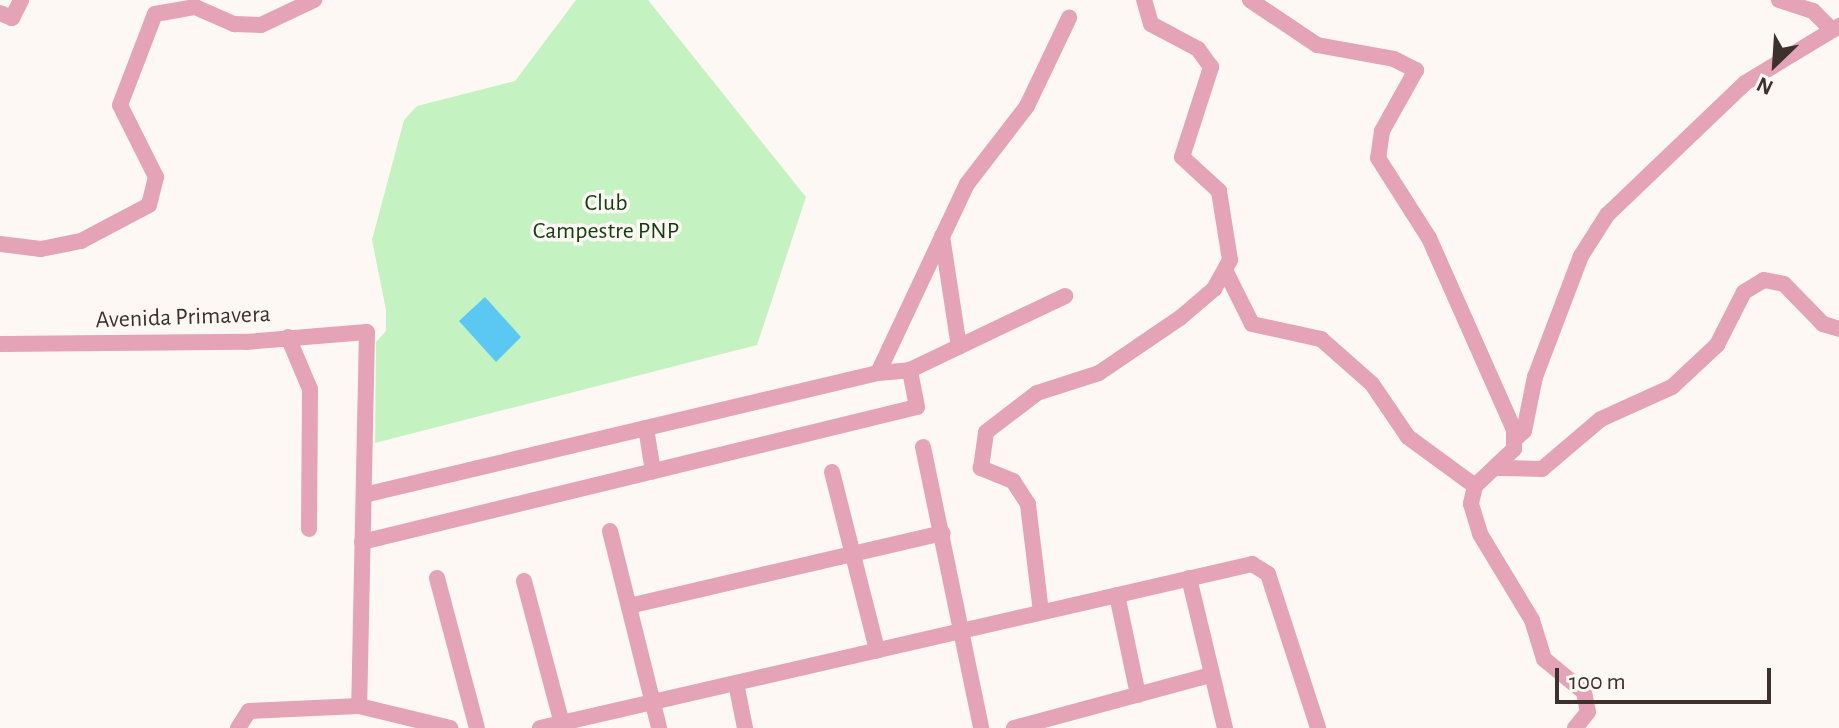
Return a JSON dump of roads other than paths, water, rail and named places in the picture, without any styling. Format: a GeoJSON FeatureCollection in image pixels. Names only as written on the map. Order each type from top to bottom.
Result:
{"type":"FeatureCollection","features":[{"type":"Feature","properties":{"kind":"street"},"geometry":{"type":"LineString","coordinates":[[0,13],[12,18],[21,0]]}},
{"type":"Feature","properties":{"kind":"street"},"geometry":{"type":"LineString","coordinates":[[0,244],[41,249],[81,241],[149,205],[156,177],[120,105],[155,14],[195,7],[234,24],[261,25],[314,0]]}},
{"type":"Feature","properties":{"kind":"street"},"geometry":{"type":"LineString","coordinates":[[1041,612],[1028,504],[1013,481],[981,468],[986,432],[1047,388],[1099,373],[1193,308],[1226,272],[1231,249],[1219,191],[1182,157],[1211,67],[1198,49],[1155,29],[1144,0]]}},
{"type":"Feature","properties":{"kind":"street"},"geometry":{"type":"LineString","coordinates":[[1250,0],[1317,45],[1394,59],[1416,70],[1382,131],[1378,158],[1429,238],[1514,440]]}},
{"type":"Feature","properties":{"kind":"street"},"geometry":{"type":"LineString","coordinates":[[1475,486],[1499,468],[1514,440],[1524,431],[1543,356],[1602,221],[1745,83],[1836,28],[1813,11],[1779,0]]}},
{"type":"Feature","properties":{"kind":"street"},"geometry":{"type":"LineString","coordinates":[[878,373],[967,184],[1027,106],[1069,18]]}},
{"type":"Feature","properties":{"kind":"street"},"geometry":{"type":"LineString","coordinates":[[942,236],[959,347]]}},
{"type":"Feature","properties":{"kind":"street"},"geometry":{"type":"LineString","coordinates":[[1226,272],[1252,324],[1321,339],[1372,384],[1408,437],[1475,486],[1480,534],[1532,620],[1537,646],[1589,702],[1575,728]]}},
{"type":"Feature","properties":{"kind":"street"},"geometry":{"type":"LineString","coordinates":[[1499,468],[1542,469],[1601,419],[1672,387],[1717,345],[1744,292],[1764,280],[1784,284],[1823,324],[1839,329]]}},
{"type":"Feature","properties":{"kind":"street"},"geometry":{"type":"LineString","coordinates":[[359,706],[364,495],[878,373],[910,370],[1065,296]]}},
{"type":"Feature","properties":{"kind":"street","name":"Avenida Primavera"},"geometry":{"type":"LineString","coordinates":[[0,344],[288,337],[367,332],[364,495]]}},
{"type":"Feature","properties":{"kind":"street"},"geometry":{"type":"LineString","coordinates":[[288,337],[310,389],[309,529]]}},
{"type":"Feature","properties":{"kind":"street"},"geometry":{"type":"LineString","coordinates":[[362,542],[917,407],[910,370]]}},
{"type":"Feature","properties":{"kind":"street"},"geometry":{"type":"LineString","coordinates":[[646,428],[653,471]]}},
{"type":"Feature","properties":{"kind":"street"},"geometry":{"type":"LineString","coordinates":[[923,447],[981,728]]}},
{"type":"Feature","properties":{"kind":"street"},"geometry":{"type":"LineString","coordinates":[[832,472],[877,650]]}},
{"type":"Feature","properties":{"kind":"street"},"geometry":{"type":"LineString","coordinates":[[610,531],[659,728]]}},
{"type":"Feature","properties":{"kind":"street"},"geometry":{"type":"LineString","coordinates":[[629,606],[943,533]]}},
{"type":"Feature","properties":{"kind":"street"},"geometry":{"type":"LineString","coordinates":[[540,728],[562,726],[653,702],[1252,564],[1268,574],[1318,728]]}},
{"type":"Feature","properties":{"kind":"street"},"geometry":{"type":"LineString","coordinates":[[437,578],[477,728]]}},
{"type":"Feature","properties":{"kind":"street"},"geometry":{"type":"LineString","coordinates":[[1189,578],[1225,728]]}},
{"type":"Feature","properties":{"kind":"street"},"geometry":{"type":"LineString","coordinates":[[524,581],[562,726]]}},
{"type":"Feature","properties":{"kind":"street"},"geometry":{"type":"LineString","coordinates":[[1117,595],[1138,695]]}},
{"type":"Feature","properties":{"kind":"street"},"geometry":{"type":"LineString","coordinates":[[1014,728],[1211,675]]}},
{"type":"Feature","properties":{"kind":"street"},"geometry":{"type":"LineString","coordinates":[[736,683],[745,728]]}},
{"type":"Feature","properties":{"kind":"street"},"geometry":{"type":"LineString","coordinates":[[238,728],[249,711],[359,706],[450,728]]}},
{"type":"Feature","properties":{"kind":"water"},"geometry":{"type":"Polygon","coordinates":[[[485,297],[521,337],[496,362],[459,321],[485,297]]]}},
{"type":"Feature","properties":{"kind":"park label","name":"Club Campestre PNP"},"geometry":{"type":"Point","coordinates":[606,218]}}]}
